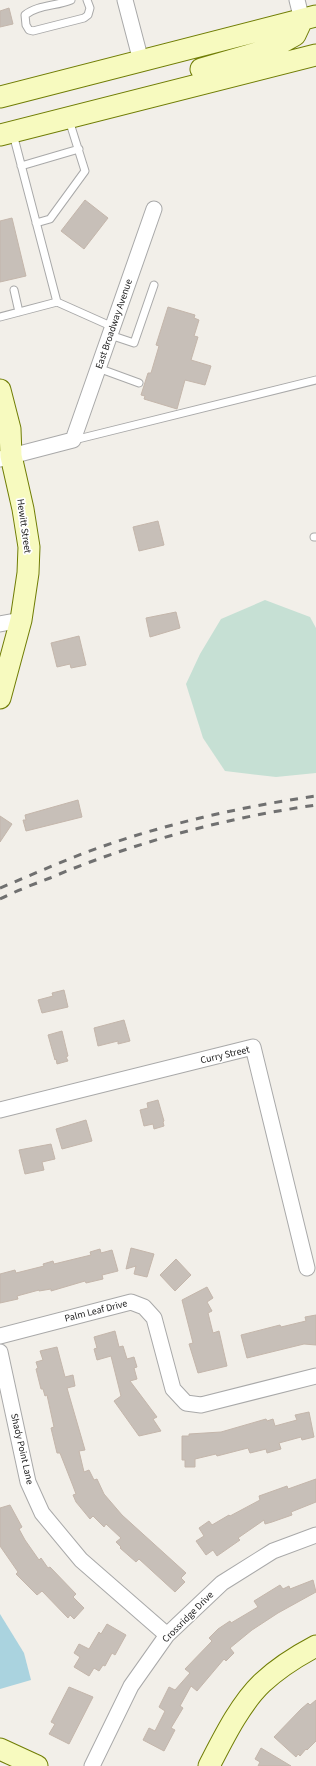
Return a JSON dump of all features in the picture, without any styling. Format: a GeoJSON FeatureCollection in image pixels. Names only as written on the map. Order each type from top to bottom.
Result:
{"type":"FeatureCollection","features":[{"type":"Feature","properties":{"kind":"main road"},"geometry":{"type":"LineString","coordinates":[[0,97],[309,18]]}},
{"type":"Feature","properties":{"kind":"main road"},"geometry":{"type":"LineString","coordinates":[[156,95],[178,76],[270,49],[295,35],[309,18]]}},
{"type":"Feature","properties":{"kind":"main road"},"geometry":{"type":"LineString","coordinates":[[6,133],[316,55]]}},
{"type":"Feature","properties":{"kind":"main road","name":"Hewitt Street"},"geometry":{"type":"LineString","coordinates":[[0,390],[10,429],[4,451],[23,509],[29,546],[28,573],[21,620]]}},
{"type":"Feature","properties":{"kind":"main road"},"geometry":{"type":"LineString","coordinates":[[0,698],[21,620]]}},
{"type":"Feature","properties":{"kind":"main road"},"geometry":{"type":"LineString","coordinates":[[209,1766],[232,1723],[262,1683],[297,1656],[316,1646]]}},
{"type":"Feature","properties":{"kind":"main road"},"geometry":{"type":"LineString","coordinates":[[0,1749],[37,1766]]}},
{"type":"Feature","properties":{"kind":"street"},"geometry":{"type":"LineString","coordinates":[[125,0],[141,61]]}},
{"type":"Feature","properties":{"kind":"street"},"geometry":{"type":"LineString","coordinates":[[297,0],[309,18]]}},
{"type":"Feature","properties":{"kind":"street","name":"East Broadway Avenue"},"geometry":{"type":"LineString","coordinates":[[73,440],[154,209]]}},
{"type":"Feature","properties":{"kind":"street"},"geometry":{"type":"LineString","coordinates":[[4,451],[73,440]]}},
{"type":"Feature","properties":{"kind":"street"},"geometry":{"type":"LineString","coordinates":[[0,624],[21,620]]}},
{"type":"Feature","properties":{"kind":"street","name":"Curry Street"},"geometry":{"type":"LineString","coordinates":[[0,1110],[253,1047],[307,1268]]}},
{"type":"Feature","properties":{"kind":"street","name":"Palm Leaf Drive"},"geometry":{"type":"LineString","coordinates":[[0,1336],[131,1302],[144,1306],[154,1318],[173,1389],[186,1403],[201,1405],[316,1376]]}},
{"type":"Feature","properties":{"kind":"street","name":"Shady Point Lane"},"geometry":{"type":"LineString","coordinates":[[0,1352],[28,1482],[42,1513],[81,1560],[167,1635]]}},
{"type":"Feature","properties":{"kind":"street","name":"Crossridge Drive"},"geometry":{"type":"LineString","coordinates":[[92,1766],[131,1686],[167,1635],[222,1583],[273,1552],[316,1535]]}},
{"type":"Feature","properties":{"kind":"lane"},"geometry":{"type":"LineString","coordinates":[[71,0],[29,11],[25,15],[26,25],[29,30],[33,31],[84,18],[88,15],[90,8],[87,0]]}},
{"type":"Feature","properties":{"kind":"lane"},"geometry":{"type":"LineString","coordinates":[[36,223],[50,219],[85,171],[68,117]]}},
{"type":"Feature","properties":{"kind":"lane"},"geometry":{"type":"LineString","coordinates":[[6,133],[21,166],[57,302]]}},
{"type":"Feature","properties":{"kind":"lane"},"geometry":{"type":"LineString","coordinates":[[21,166],[79,149]]}},
{"type":"Feature","properties":{"kind":"lane"},"geometry":{"type":"LineString","coordinates":[[0,317],[57,302],[134,343],[154,285]]}},
{"type":"Feature","properties":{"kind":"lane"},"geometry":{"type":"LineString","coordinates":[[14,290],[19,312]]}},
{"type":"Feature","properties":{"kind":"lane"},"geometry":{"type":"LineString","coordinates":[[98,368],[139,383]]}},
{"type":"Feature","properties":{"kind":"lane"},"geometry":{"type":"LineString","coordinates":[[73,440],[316,380]]}},
{"type":"Feature","properties":{"kind":"green space"},"geometry":{"type":"Polygon","coordinates":[[[265,600],[310,617],[316,628],[316,773],[276,777],[225,771],[203,738],[186,684],[200,654],[221,619],[265,600]]]}},
{"type":"Feature","properties":{"kind":"water"},"geometry":{"type":"Polygon","coordinates":[[[0,1614],[24,1653],[31,1680],[0,1689],[0,1614]]]}},
{"type":"Feature","properties":{"kind":"building"},"geometry":{"type":"Polygon","coordinates":[[[9,8],[13,24],[0,27],[0,11],[9,8]]]}},
{"type":"Feature","properties":{"kind":"building"},"geometry":{"type":"Polygon","coordinates":[[[85,200],[108,218],[84,249],[61,231],[85,200]]]}},
{"type":"Feature","properties":{"kind":"building"},"geometry":{"type":"Polygon","coordinates":[[[12,218],[26,276],[0,282],[0,221],[12,218]]]}},
{"type":"Feature","properties":{"kind":"building"},"geometry":{"type":"Polygon","coordinates":[[[168,307],[195,315],[194,318],[199,320],[194,336],[198,337],[191,360],[211,366],[205,385],[185,380],[177,409],[144,399],[145,396],[141,395],[148,373],[151,373],[159,346],[156,345],[168,307]]]}},
{"type":"Feature","properties":{"kind":"building"},"geometry":{"type":"Polygon","coordinates":[[[158,521],[164,545],[139,551],[133,527],[158,521]]]}},
{"type":"Feature","properties":{"kind":"building"},"geometry":{"type":"Polygon","coordinates":[[[176,612],[180,628],[150,637],[146,618],[176,612]]]}},
{"type":"Feature","properties":{"kind":"building"},"geometry":{"type":"Polygon","coordinates":[[[79,636],[86,665],[71,668],[70,664],[57,667],[51,643],[79,636]]]}},
{"type":"Feature","properties":{"kind":"building"},"geometry":{"type":"Polygon","coordinates":[[[78,800],[82,817],[26,831],[23,820],[26,820],[25,815],[78,800]]]}},
{"type":"Feature","properties":{"kind":"building"},"geometry":{"type":"Polygon","coordinates":[[[0,816],[12,824],[0,842],[0,816]]]}},
{"type":"Feature","properties":{"kind":"building"},"geometry":{"type":"Polygon","coordinates":[[[64,990],[68,1007],[42,1013],[38,1000],[53,996],[52,993],[64,990]]]}},
{"type":"Feature","properties":{"kind":"building"},"geometry":{"type":"Polygon","coordinates":[[[124,1020],[130,1041],[118,1044],[118,1041],[98,1046],[94,1028],[124,1020]]]}},
{"type":"Feature","properties":{"kind":"building"},"geometry":{"type":"Polygon","coordinates":[[[62,1031],[68,1061],[57,1064],[48,1035],[62,1031]]]}},
{"type":"Feature","properties":{"kind":"building"},"geometry":{"type":"Polygon","coordinates":[[[158,1100],[164,1126],[154,1129],[153,1124],[144,1126],[140,1110],[148,1108],[147,1103],[158,1100]]]}},
{"type":"Feature","properties":{"kind":"building"},"geometry":{"type":"Polygon","coordinates":[[[86,1120],[92,1141],[62,1149],[56,1129],[86,1120]]]}},
{"type":"Feature","properties":{"kind":"building"},"geometry":{"type":"Polygon","coordinates":[[[51,1144],[55,1159],[42,1162],[44,1170],[25,1174],[19,1150],[51,1144]]]}},
{"type":"Feature","properties":{"kind":"building"},"geometry":{"type":"Polygon","coordinates":[[[131,1248],[154,1254],[147,1277],[134,1274],[136,1266],[126,1269],[131,1248]]]}},
{"type":"Feature","properties":{"kind":"building"},"geometry":{"type":"Polygon","coordinates":[[[100,1249],[101,1253],[112,1250],[118,1271],[102,1275],[103,1279],[86,1283],[85,1281],[51,1291],[51,1289],[39,1290],[17,1296],[18,1299],[0,1303],[0,1274],[15,1270],[16,1273],[44,1266],[43,1264],[53,1261],[54,1264],[91,1255],[90,1252],[100,1249]]]}},
{"type":"Feature","properties":{"kind":"building"},"geometry":{"type":"Polygon","coordinates":[[[176,1259],[191,1275],[175,1291],[160,1275],[176,1259]]]}},
{"type":"Feature","properties":{"kind":"building"},"geometry":{"type":"Polygon","coordinates":[[[207,1287],[213,1298],[207,1302],[212,1311],[208,1313],[213,1333],[219,1331],[227,1366],[198,1373],[189,1344],[193,1343],[182,1300],[207,1287]]]}},
{"type":"Feature","properties":{"kind":"building"},"geometry":{"type":"Polygon","coordinates":[[[316,1315],[316,1345],[304,1344],[247,1358],[241,1335],[280,1325],[281,1327],[306,1321],[305,1317],[316,1315]]]}},
{"type":"Feature","properties":{"kind":"building"},"geometry":{"type":"Polygon","coordinates":[[[115,1331],[119,1347],[123,1346],[127,1359],[134,1357],[137,1367],[134,1368],[137,1379],[130,1381],[157,1417],[153,1419],[161,1431],[139,1436],[114,1401],[121,1396],[111,1356],[97,1360],[94,1349],[97,1348],[94,1337],[115,1331]]]}},
{"type":"Feature","properties":{"kind":"building"},"geometry":{"type":"Polygon","coordinates":[[[57,1347],[65,1377],[73,1375],[75,1386],[67,1388],[85,1450],[79,1451],[84,1472],[89,1470],[94,1480],[97,1479],[104,1494],[122,1515],[186,1573],[181,1578],[185,1582],[175,1592],[139,1559],[136,1562],[120,1548],[121,1547],[116,1542],[121,1538],[106,1524],[104,1527],[93,1516],[90,1519],[76,1502],[73,1495],[76,1494],[73,1486],[60,1453],[57,1453],[51,1428],[54,1427],[47,1395],[45,1396],[43,1389],[41,1389],[36,1369],[38,1368],[36,1362],[43,1360],[40,1351],[57,1347]]]}},
{"type":"Feature","properties":{"kind":"building"},"geometry":{"type":"Polygon","coordinates":[[[309,1412],[314,1437],[302,1440],[301,1437],[279,1443],[281,1449],[267,1453],[266,1449],[250,1453],[248,1448],[217,1456],[216,1454],[195,1459],[195,1467],[185,1467],[185,1460],[182,1460],[182,1436],[189,1436],[189,1434],[221,1432],[266,1419],[267,1421],[273,1419],[275,1426],[297,1420],[295,1415],[309,1412]]]}},
{"type":"Feature","properties":{"kind":"building"},"geometry":{"type":"Polygon","coordinates":[[[316,1479],[316,1502],[291,1512],[292,1515],[272,1522],[265,1524],[264,1520],[238,1538],[240,1540],[217,1556],[213,1550],[206,1555],[196,1541],[204,1536],[199,1528],[209,1521],[212,1525],[229,1515],[230,1516],[260,1500],[259,1496],[287,1486],[288,1489],[316,1479]]]}},
{"type":"Feature","properties":{"kind":"building"},"geometry":{"type":"Polygon","coordinates":[[[10,1505],[22,1527],[19,1529],[39,1560],[41,1558],[48,1568],[50,1567],[76,1594],[73,1597],[84,1608],[74,1619],[70,1615],[68,1618],[42,1591],[37,1595],[16,1574],[18,1572],[0,1546],[0,1508],[10,1505]]]}},
{"type":"Feature","properties":{"kind":"building"},"geometry":{"type":"Polygon","coordinates":[[[313,1580],[316,1592],[278,1613],[252,1630],[230,1648],[234,1653],[226,1661],[224,1659],[197,1691],[191,1686],[180,1706],[183,1708],[171,1728],[175,1730],[164,1751],[143,1740],[149,1728],[155,1731],[165,1711],[159,1707],[169,1687],[175,1690],[190,1673],[185,1669],[212,1641],[209,1638],[218,1629],[230,1621],[231,1623],[258,1607],[254,1601],[280,1585],[283,1589],[289,1586],[290,1589],[313,1580]]]}},
{"type":"Feature","properties":{"kind":"building"},"geometry":{"type":"Polygon","coordinates":[[[107,1624],[126,1635],[115,1655],[112,1653],[105,1666],[103,1665],[99,1671],[94,1668],[89,1676],[74,1667],[80,1657],[74,1653],[79,1644],[89,1649],[99,1632],[101,1634],[107,1624]]]}},
{"type":"Feature","properties":{"kind":"building"},"geometry":{"type":"Polygon","coordinates":[[[69,1687],[93,1697],[69,1744],[49,1734],[55,1724],[51,1722],[69,1687]]]}},
{"type":"Feature","properties":{"kind":"building"},"geometry":{"type":"Polygon","coordinates":[[[316,1700],[316,1741],[300,1756],[298,1754],[296,1757],[274,1737],[301,1709],[308,1703],[310,1705],[316,1700]]]}},
{"type":"Feature","properties":{"kind":"building"},"geometry":{"type":"Polygon","coordinates":[[[261,1748],[291,1766],[258,1766],[260,1762],[255,1759],[261,1748]]]}},
{"type":"Feature","properties":{"kind":"railway"},"geometry":{"type":"LineString","coordinates":[[0,888],[87,852],[143,833],[229,811],[316,796]]}},
{"type":"Feature","properties":{"kind":"railway"},"geometry":{"type":"LineString","coordinates":[[0,899],[82,865],[115,853],[181,833],[214,824],[282,810],[316,805]]}}]}
